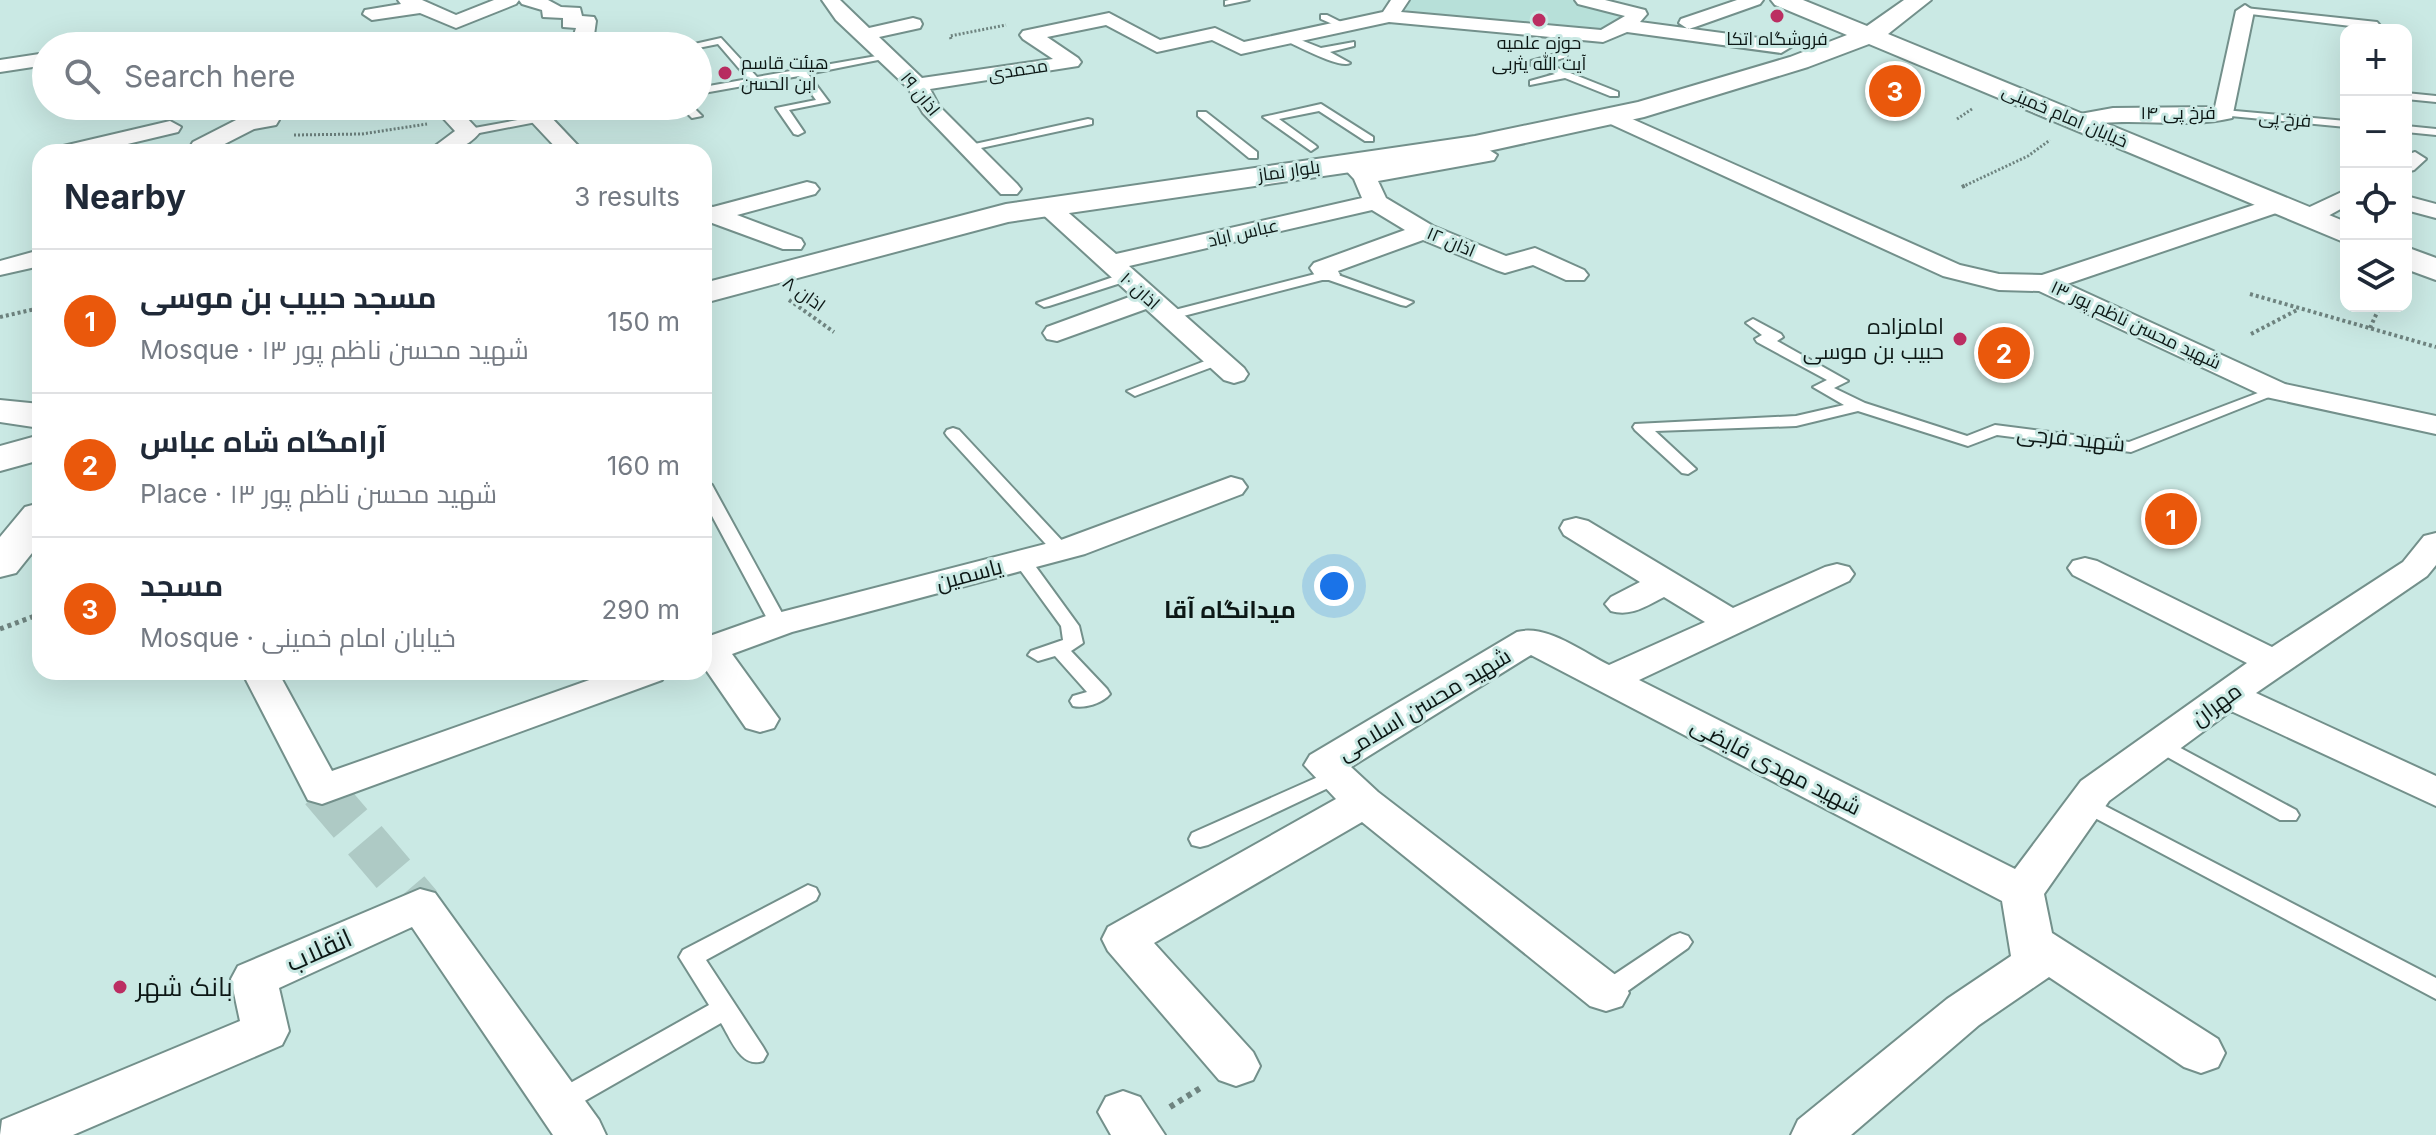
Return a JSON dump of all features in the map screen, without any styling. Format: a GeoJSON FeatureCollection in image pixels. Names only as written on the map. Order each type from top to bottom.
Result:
{"type":"FeatureCollection","features":[{"type":"Feature","properties":{"kind":"main road","name":"بلوار نماز"},"geometry":{"type":"LineString","coordinates":[[712,266],[1009,189],[1613,105],[1644,109],[1783,60],[1857,17],[1919,0]]}},
{"type":"Feature","properties":{"kind":"main road"},"geometry":{"type":"LineString","coordinates":[[1906,51],[1927,0]]}},
{"type":"Feature","properties":{"kind":"main road","name":"خیابان امام خمینی"},"geometry":{"type":"LineString","coordinates":[[1794,4],[1857,17],[1906,51],[2340,230]]}},
{"type":"Feature","properties":{"kind":"main road"},"geometry":{"type":"LineString","coordinates":[[1783,60],[1872,57],[1948,68]]}},
{"type":"Feature","properties":{"kind":"main road","name":"بلوار نماز"},"geometry":{"type":"LineString","coordinates":[[712,291],[1006,213],[1357,169],[1477,150],[1613,105],[1739,58],[1783,60]]}},
{"type":"Feature","properties":{"kind":"main road"},"geometry":{"type":"LineString","coordinates":[[2412,260],[2436,270]]}},
{"type":"Feature","properties":{"kind":"main road"},"geometry":{"type":"LineString","coordinates":[[0,411],[32,415]]}},
{"type":"Feature","properties":{"kind":"main road"},"geometry":{"type":"LineString","coordinates":[[0,459],[32,449]]}},
{"type":"Feature","properties":{"kind":"main road"},"geometry":{"type":"LineString","coordinates":[[0,485],[32,476]]}},
{"type":"Feature","properties":{"kind":"main road"},"geometry":{"type":"LineString","coordinates":[[0,564],[32,526]]}},
{"type":"Feature","properties":{"kind":"street"},"geometry":{"type":"LineString","coordinates":[[372,14],[413,4],[455,30],[510,0]]}},
{"type":"Feature","properties":{"kind":"street"},"geometry":{"type":"LineString","coordinates":[[528,0],[552,7],[550,13],[574,12],[570,23],[587,21],[585,32]]}},
{"type":"Feature","properties":{"kind":"street","name":"اذان ۱۹"},"geometry":{"type":"LineString","coordinates":[[833,0],[843,16],[917,85],[930,109],[1009,189]]}},
{"type":"Feature","properties":{"kind":"street"},"geometry":{"type":"LineString","coordinates":[[1391,24],[1401,0]]}},
{"type":"Feature","properties":{"kind":"street"},"geometry":{"type":"LineString","coordinates":[[1288,38],[1347,35],[1365,21],[1603,36],[1625,26],[1638,14],[1584,0]]}},
{"type":"Feature","properties":{"kind":"street"},"geometry":{"type":"LineString","coordinates":[[1688,23],[1754,0]]}},
{"type":"Feature","properties":{"kind":"street","name":"فرخ پی ۱۴"},"geometry":{"type":"LineString","coordinates":[[2077,121],[2108,112],[2177,117],[2224,113],[2245,11]]}},
{"type":"Feature","properties":{"kind":"street","name":"محمدی"},"geometry":{"type":"LineString","coordinates":[[917,85],[1071,62],[1030,35],[1109,19],[1157,46],[1215,34],[1241,48],[1288,38]]}},
{"type":"Feature","properties":{"kind":"street"},"geometry":{"type":"LineString","coordinates":[[865,34],[913,24]]}},
{"type":"Feature","properties":{"kind":"street"},"geometry":{"type":"LineString","coordinates":[[1625,26],[1783,60]]}},
{"type":"Feature","properties":{"kind":"street"},"geometry":{"type":"LineString","coordinates":[[1562,50],[1582,34]]}},
{"type":"Feature","properties":{"kind":"street"},"geometry":{"type":"LineString","coordinates":[[0,66],[32,61]]}},
{"type":"Feature","properties":{"kind":"street"},"geometry":{"type":"LineString","coordinates":[[998,73],[1019,94]]}},
{"type":"Feature","properties":{"kind":"street"},"geometry":{"type":"LineString","coordinates":[[1613,105],[1952,271],[1999,282],[2044,283]]}},
{"type":"Feature","properties":{"kind":"street"},"geometry":{"type":"LineString","coordinates":[[164,120],[192,144]]}},
{"type":"Feature","properties":{"kind":"street"},"geometry":{"type":"LineString","coordinates":[[211,144],[248,123],[268,120]]}},
{"type":"Feature","properties":{"kind":"street"},"geometry":{"type":"LineString","coordinates":[[443,144],[457,120]]}},
{"type":"Feature","properties":{"kind":"street"},"geometry":{"type":"LineString","coordinates":[[541,120],[565,144]]}},
{"type":"Feature","properties":{"kind":"street"},"geometry":{"type":"LineString","coordinates":[[100,144],[170,127]]}},
{"type":"Feature","properties":{"kind":"street"},"geometry":{"type":"LineString","coordinates":[[1477,150],[1507,167]]}},
{"type":"Feature","properties":{"kind":"street"},"geometry":{"type":"LineString","coordinates":[[1357,169],[1376,202]]}},
{"type":"Feature","properties":{"kind":"street"},"geometry":{"type":"LineString","coordinates":[[712,212],[807,189]]}},
{"type":"Feature","properties":{"kind":"street"},"geometry":{"type":"LineString","coordinates":[[2308,217],[2340,200]]}},
{"type":"Feature","properties":{"kind":"street","name":"اذان ۱۲"},"geometry":{"type":"LineString","coordinates":[[1376,202],[1424,231],[1505,265],[1535,256],[1575,275]]}},
{"type":"Feature","properties":{"kind":"street","name":"عباس اباد"},"geometry":{"type":"LineString","coordinates":[[1118,270],[1376,202]]}},
{"type":"Feature","properties":{"kind":"street","name":"شهید محسن ناظم پور ۱۳"},"geometry":{"type":"LineString","coordinates":[[2044,283],[2277,205]]}},
{"type":"Feature","properties":{"kind":"street"},"geometry":{"type":"LineString","coordinates":[[2412,205],[2436,211]]}},
{"type":"Feature","properties":{"kind":"street","name":"اذان ۱۰"},"geometry":{"type":"LineString","coordinates":[[1047,206],[1226,367]]}},
{"type":"Feature","properties":{"kind":"street"},"geometry":{"type":"LineString","coordinates":[[712,214],[792,244]]}},
{"type":"Feature","properties":{"kind":"street"},"geometry":{"type":"LineString","coordinates":[[1327,275],[1323,268],[1424,231]]}},
{"type":"Feature","properties":{"kind":"street"},"geometry":{"type":"LineString","coordinates":[[1,268],[32,260]]}},
{"type":"Feature","properties":{"kind":"street","name":"شهید محسن ناظم پور ۱۳"},"geometry":{"type":"LineString","coordinates":[[2044,283],[2276,391],[2436,425]]}},
{"type":"Feature","properties":{"kind":"street"},"geometry":{"type":"LineString","coordinates":[[1057,333],[1159,308]]}},
{"type":"Feature","properties":{"kind":"street","name":"یاسمین"},"geometry":{"type":"LineString","coordinates":[[712,648],[779,624],[1061,550],[1231,487]]}},
{"type":"Feature","properties":{"kind":"street"},"geometry":{"type":"LineString","coordinates":[[1576,528],[1732,623]]}},
{"type":"Feature","properties":{"kind":"street","name":"مهران"},"geometry":{"type":"LineString","coordinates":[[2022,892],[2095,791],[2274,662],[2415,569],[2436,543]]}},
{"type":"Feature","properties":{"kind":"street"},"geometry":{"type":"LineString","coordinates":[[2085,568],[2274,662]]}},
{"type":"Feature","properties":{"kind":"street"},"geometry":{"type":"LineString","coordinates":[[1608,680],[1837,574]]}},
{"type":"Feature","properties":{"kind":"street"},"geometry":{"type":"LineString","coordinates":[[1623,604],[1666,582]]}},
{"type":"Feature","properties":{"kind":"street","name":"شهید مهدی فایضی"},"geometry":{"type":"LineString","coordinates":[[1530,640],[2022,892]]}},
{"type":"Feature","properties":{"kind":"street","name":"شهید محسن اسلامی"},"geometry":{"type":"LineString","coordinates":[[1350,789],[1324,765],[1530,640]]}},
{"type":"Feature","properties":{"kind":"street"},"geometry":{"type":"LineString","coordinates":[[712,657],[760,719]]}},
{"type":"Feature","properties":{"kind":"street"},"geometry":{"type":"LineString","coordinates":[[275,680],[322,790],[627,680]]}},
{"type":"Feature","properties":{"kind":"street"},"geometry":{"type":"LineString","coordinates":[[2228,695],[2436,792]]}},
{"type":"Feature","properties":{"kind":"street"},"geometry":{"type":"LineString","coordinates":[[1236,1066],[1124,939],[1350,789],[1606,993]]}},
{"type":"Feature","properties":{"kind":"street"},"geometry":{"type":"LineString","coordinates":[[1816,1135],[1963,1012],[2035,963],[2022,892]]}},
{"type":"Feature","properties":{"kind":"street","name":"انقلاب"},"geometry":{"type":"LineString","coordinates":[[20,1135],[265,1031],[254,979],[420,905],[570,1119]]}},
{"type":"Feature","properties":{"kind":"street"},"geometry":{"type":"LineString","coordinates":[[2031,942],[2201,1053]]}},
{"type":"Feature","properties":{"kind":"lane"},"geometry":{"type":"LineString","coordinates":[[1228,3],[1244,0]]}},
{"type":"Feature","properties":{"kind":"lane"},"geometry":{"type":"LineString","coordinates":[[2245,11],[2368,24]]}},
{"type":"Feature","properties":{"kind":"lane"},"geometry":{"type":"LineString","coordinates":[[1319,52],[1347,35],[1324,17]]}},
{"type":"Feature","properties":{"kind":"lane"},"geometry":{"type":"LineString","coordinates":[[1288,38],[1345,63]]}},
{"type":"Feature","properties":{"kind":"lane"},"geometry":{"type":"LineString","coordinates":[[712,42],[721,41],[755,81]]}},
{"type":"Feature","properties":{"kind":"lane"},"geometry":{"type":"LineString","coordinates":[[1562,50],[1535,63],[1565,75],[1613,105]]}},
{"type":"Feature","properties":{"kind":"lane"},"geometry":{"type":"LineString","coordinates":[[712,89],[888,57]]}},
{"type":"Feature","properties":{"kind":"lane"},"geometry":{"type":"LineString","coordinates":[[798,132],[782,108],[823,102],[801,72]]}},
{"type":"Feature","properties":{"kind":"lane"},"geometry":{"type":"LineString","coordinates":[[1534,83],[1565,75]]}},
{"type":"Feature","properties":{"kind":"lane"},"geometry":{"type":"LineString","coordinates":[[2412,97],[2436,99]]}},
{"type":"Feature","properties":{"kind":"lane"},"geometry":{"type":"LineString","coordinates":[[1311,147],[1269,117],[1321,107],[1369,139]]}},
{"type":"Feature","properties":{"kind":"lane","name":"فرخ پی"},"geometry":{"type":"LineString","coordinates":[[2224,113],[2340,123]]}},
{"type":"Feature","properties":{"kind":"lane"},"geometry":{"type":"LineString","coordinates":[[1202,114],[1253,155]]}},
{"type":"Feature","properties":{"kind":"lane"},"geometry":{"type":"LineString","coordinates":[[967,147],[1088,122]]}},
{"type":"Feature","properties":{"kind":"lane"},"geometry":{"type":"LineString","coordinates":[[2412,130],[2436,132]]}},
{"type":"Feature","properties":{"kind":"lane"},"geometry":{"type":"LineString","coordinates":[[1044,303],[1118,270]]}},
{"type":"Feature","properties":{"kind":"lane"},"geometry":{"type":"LineString","coordinates":[[1159,308],[1327,275],[1406,302]]}},
{"type":"Feature","properties":{"kind":"lane","name":"شهید فرجی"},"geometry":{"type":"LineString","coordinates":[[1753,323],[1776,337],[1762,339],[1840,381],[1821,387],[1859,406],[1968,441],[1995,430],[2131,447],[2276,391]]}},
{"type":"Feature","properties":{"kind":"lane"},"geometry":{"type":"LineString","coordinates":[[1135,391],[1226,367]]}},
{"type":"Feature","properties":{"kind":"lane"},"geometry":{"type":"LineString","coordinates":[[1688,469],[1641,427],[1796,421],[1859,406]]}},
{"type":"Feature","properties":{"kind":"lane"},"geometry":{"type":"LineString","coordinates":[[953,433],[1061,550]]}},
{"type":"Feature","properties":{"kind":"lane"},"geometry":{"type":"LineString","coordinates":[[712,500],[779,624]]}},
{"type":"Feature","properties":{"kind":"lane"},"geometry":{"type":"LineString","coordinates":[[1022,560],[1070,626],[1073,643],[1038,655]]}},
{"type":"Feature","properties":{"kind":"lane"},"geometry":{"type":"LineString","coordinates":[[1059,649],[1100,694],[1080,701]]}},
{"type":"Feature","properties":{"kind":"lane"},"geometry":{"type":"LineString","coordinates":[[2160,744],[2288,815]]}},
{"type":"Feature","properties":{"kind":"lane"},"geometry":{"type":"LineString","coordinates":[[1200,839],[1350,789]]}},
{"type":"Feature","properties":{"kind":"lane"},"geometry":{"type":"LineString","coordinates":[[2086,804],[2436,989]]}},
{"type":"Feature","properties":{"kind":"lane"},"geometry":{"type":"LineString","coordinates":[[754,1054],[691,957],[808,894]]}},
{"type":"Feature","properties":{"kind":"lane"},"geometry":{"type":"LineString","coordinates":[[1606,993],[1680,942]]}},
{"type":"Feature","properties":{"kind":"lane"},"geometry":{"type":"LineString","coordinates":[[570,1119],[724,1009]]}},
{"type":"Feature","properties":{"kind":"path"},"geometry":{"type":"LineString","coordinates":[[288,137],[303,133],[362,134],[452,120]]}},
{"type":"Feature","properties":{"kind":"path"},"geometry":{"type":"LineString","coordinates":[[1962,187],[2028,156],[2077,121]]}},
{"type":"Feature","properties":{"kind":"path","name":"اذان ۸"},"geometry":{"type":"LineString","coordinates":[[758,279],[834,332]]}},
{"type":"Feature","properties":{"kind":"path"},"geometry":{"type":"LineString","coordinates":[[2250,294],[2436,347]]}},
{"type":"Feature","properties":{"kind":"path"},"geometry":{"type":"LineString","coordinates":[[2251,334],[2300,308]]}},
{"type":"Feature","properties":{"kind":"path"},"geometry":{"type":"LineString","coordinates":[[0,317],[32,310]]}},
{"type":"Feature","properties":{"kind":"path"},"geometry":{"type":"LineString","coordinates":[[2370,328],[2377,312]]}},
{"type":"Feature","properties":{"kind":"path"},"geometry":{"type":"LineString","coordinates":[[0,629],[32,617]]}},
{"type":"Feature","properties":{"kind":"path"},"geometry":{"type":"LineString","coordinates":[[1131,1123],[1166,1110],[1236,1066]]}},
{"type":"Feature","properties":{"kind":"shaded area","name":"حوزه علمیه آیت الله یثربی"},"geometry":{"type":"Polygon","coordinates":[[[1409,0],[1572,0],[1626,14],[1617,25],[1598,32],[1400,15],[1409,0]]]}},
{"type":"Feature","properties":{"kind":"tunnel"},"geometry":{"type":"LineString","coordinates":[[322,790],[420,905]]}},
{"type":"Feature","properties":{"kind":"place","name":"فروشگاه اتکا"},"geometry":{"type":"Point","coordinates":[1777,16]}},
{"type":"Feature","properties":{"kind":"place","name":"حوزه علمیه آیت الله یثربی"},"geometry":{"type":"Point","coordinates":[1539,20]}},
{"type":"Feature","properties":{"kind":"place","name":"هیئت قاسم ابن الحسن"},"geometry":{"type":"Point","coordinates":[725,73]}},
{"type":"Feature","properties":{"kind":"place","name":"مسجد"},"geometry":{"type":"Point","coordinates":[1895,91]}},
{"type":"Feature","properties":{"kind":"place","name":"امامزاده حبیب بن موسی"},"geometry":{"type":"Point","coordinates":[1960,339]}},
{"type":"Feature","properties":{"kind":"place","name":"آرامگاه شاه عباس"},"geometry":{"type":"Point","coordinates":[2004,353]}},
{"type":"Feature","properties":{"kind":"place","name":"مسجد حبیب بن موسی"},"geometry":{"type":"Point","coordinates":[2171,519]}},
{"type":"Feature","properties":{"kind":"place","name":"بانک شهر"},"geometry":{"type":"Point","coordinates":[120,987]}},
{"type":"Feature","properties":{"kind":"district","name":"میدانگاه آقا"},"geometry":{"type":"Point","coordinates":[1230,610]}}]}
